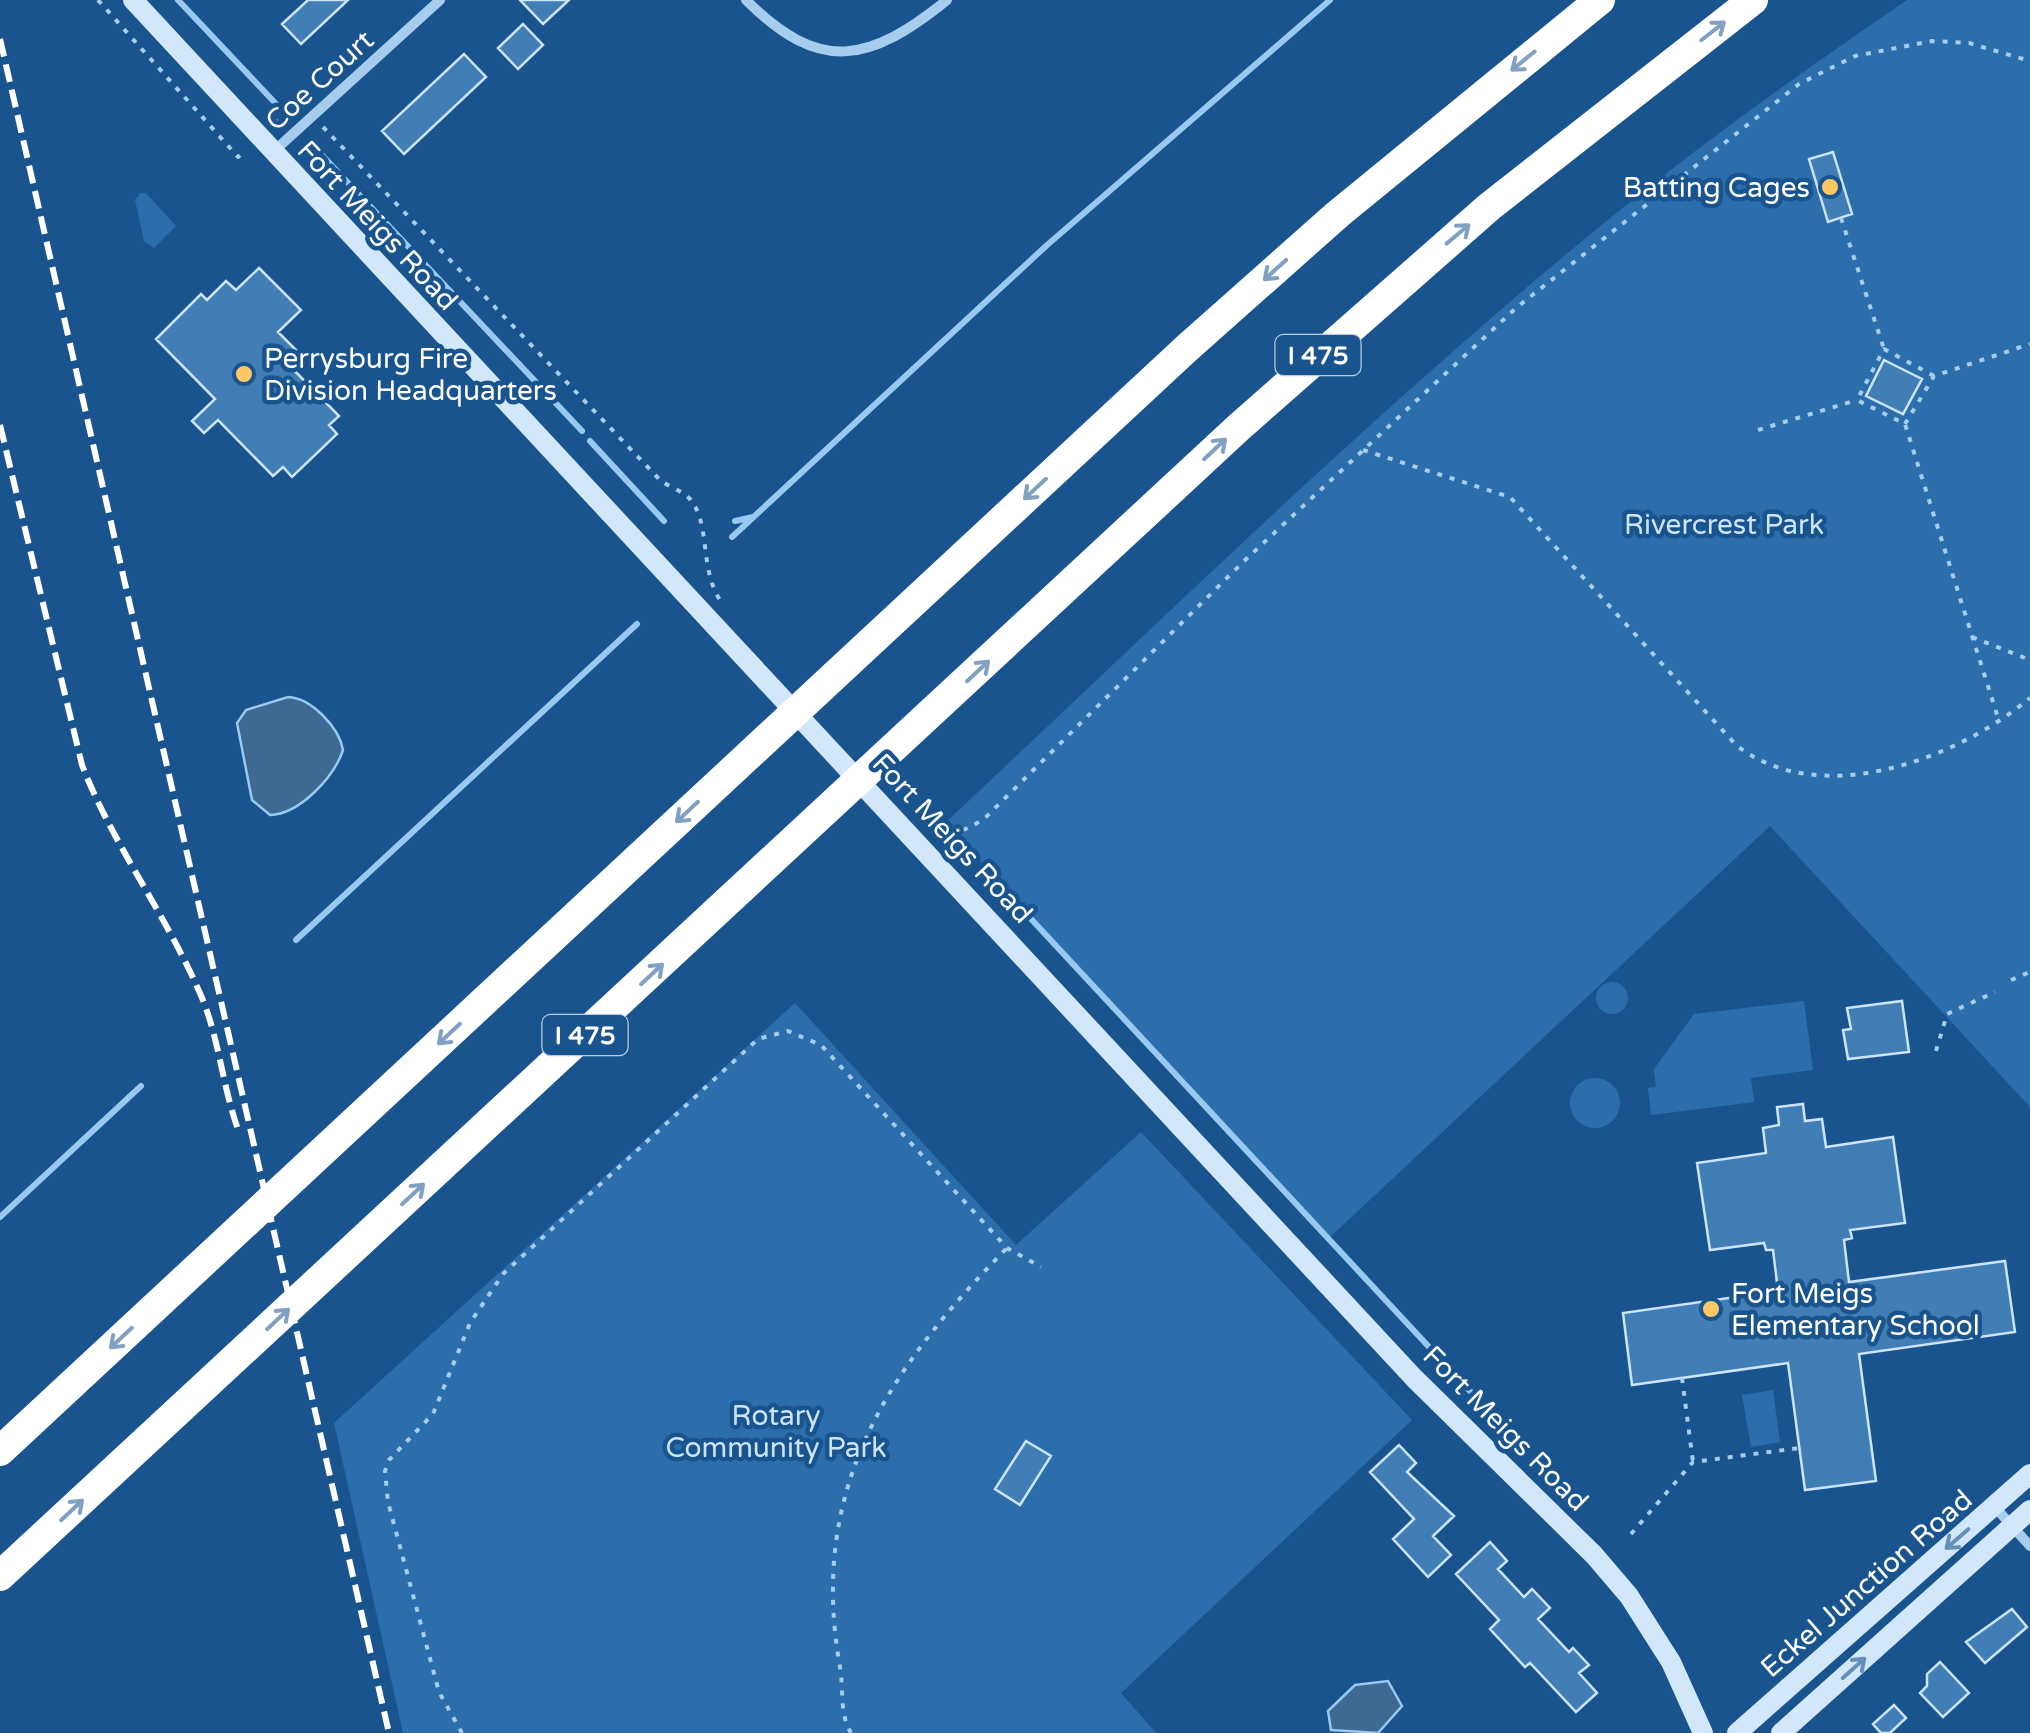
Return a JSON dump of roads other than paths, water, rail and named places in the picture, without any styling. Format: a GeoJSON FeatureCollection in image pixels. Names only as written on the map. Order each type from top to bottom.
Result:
{"type":"FeatureCollection","features":[{"type":"Feature","properties":{"kind":"highway"},"geometry":{"type":"LineString","coordinates":[[0,1451],[842,668],[1325,226],[1600,0]]}},
{"type":"Feature","properties":{"kind":"highway","name":"I 475"},"geometry":{"type":"LineString","coordinates":[[0,1576],[1368,311],[1489,207],[1753,0]]}},
{"type":"Feature","properties":{"kind":"street","name":"Fort Meigs Road"},"geometry":{"type":"LineString","coordinates":[[133,0],[1401,1364],[1594,1555],[1654,1632],[1704,1733]]}},
{"type":"Feature","properties":{"kind":"street","name":"Coe Court"},"geometry":{"type":"LineString","coordinates":[[272,152],[440,0]]}},
{"type":"Feature","properties":{"kind":"street"},"geometry":{"type":"LineString","coordinates":[[746,0],[788,38],[841,54],[884,44],[947,0]]}},
{"type":"Feature","properties":{"kind":"street","name":"Eckel Junction Road"},"geometry":{"type":"LineString","coordinates":[[1738,1733],[2030,1474]]}},
{"type":"Feature","properties":{"kind":"street"},"geometry":{"type":"LineString","coordinates":[[1994,1506],[2030,1546]]}},
{"type":"Feature","properties":{"kind":"street","name":"Eckel Junction Road"},"geometry":{"type":"LineString","coordinates":[[1781,1733],[2030,1510]]}},
{"type":"Feature","properties":{"kind":"waterway"},"geometry":{"type":"LineString","coordinates":[[178,0],[279,107]]}},
{"type":"Feature","properties":{"kind":"waterway"},"geometry":{"type":"LineString","coordinates":[[732,537],[1046,246],[1330,0]]}},
{"type":"Feature","properties":{"kind":"waterway"},"geometry":{"type":"LineString","coordinates":[[319,152],[582,431]]}},
{"type":"Feature","properties":{"kind":"waterway"},"geometry":{"type":"LineString","coordinates":[[590,441],[664,521]]}},
{"type":"Feature","properties":{"kind":"waterway"},"geometry":{"type":"LineString","coordinates":[[735,521],[753,517]]}},
{"type":"Feature","properties":{"kind":"waterway"},"geometry":{"type":"LineString","coordinates":[[296,940],[637,624]]}},
{"type":"Feature","properties":{"kind":"waterway"},"geometry":{"type":"LineString","coordinates":[[1019,906],[1470,1391]]}},
{"type":"Feature","properties":{"kind":"waterway"},"geometry":{"type":"LineString","coordinates":[[0,1217],[141,1086]]}},
{"type":"Feature","properties":{"kind":"railway"},"geometry":{"type":"LineString","coordinates":[[0,39],[389,1733]]}},
{"type":"Feature","properties":{"kind":"railway"},"geometry":{"type":"LineString","coordinates":[[0,425],[82,765],[199,991],[239,1132]]}},
{"type":"Feature","properties":{"kind":"place","name":"Batting Cages"},"geometry":{"type":"Point","coordinates":[1830,187]}},
{"type":"Feature","properties":{"kind":"place","name":"Perrysburg Fire Division Headquarters"},"geometry":{"type":"Point","coordinates":[244,374]}},
{"type":"Feature","properties":{"kind":"place","name":"Fort Meigs Elementary School"},"geometry":{"type":"Point","coordinates":[1711,1309]}},
{"type":"Feature","properties":{"kind":"park label","name":"Rivercrest Park"},"geometry":{"type":"Point","coordinates":[1724,524]}},
{"type":"Feature","properties":{"kind":"park label","name":"Rotary Community Park"},"geometry":{"type":"Point","coordinates":[776,1431]}}]}
